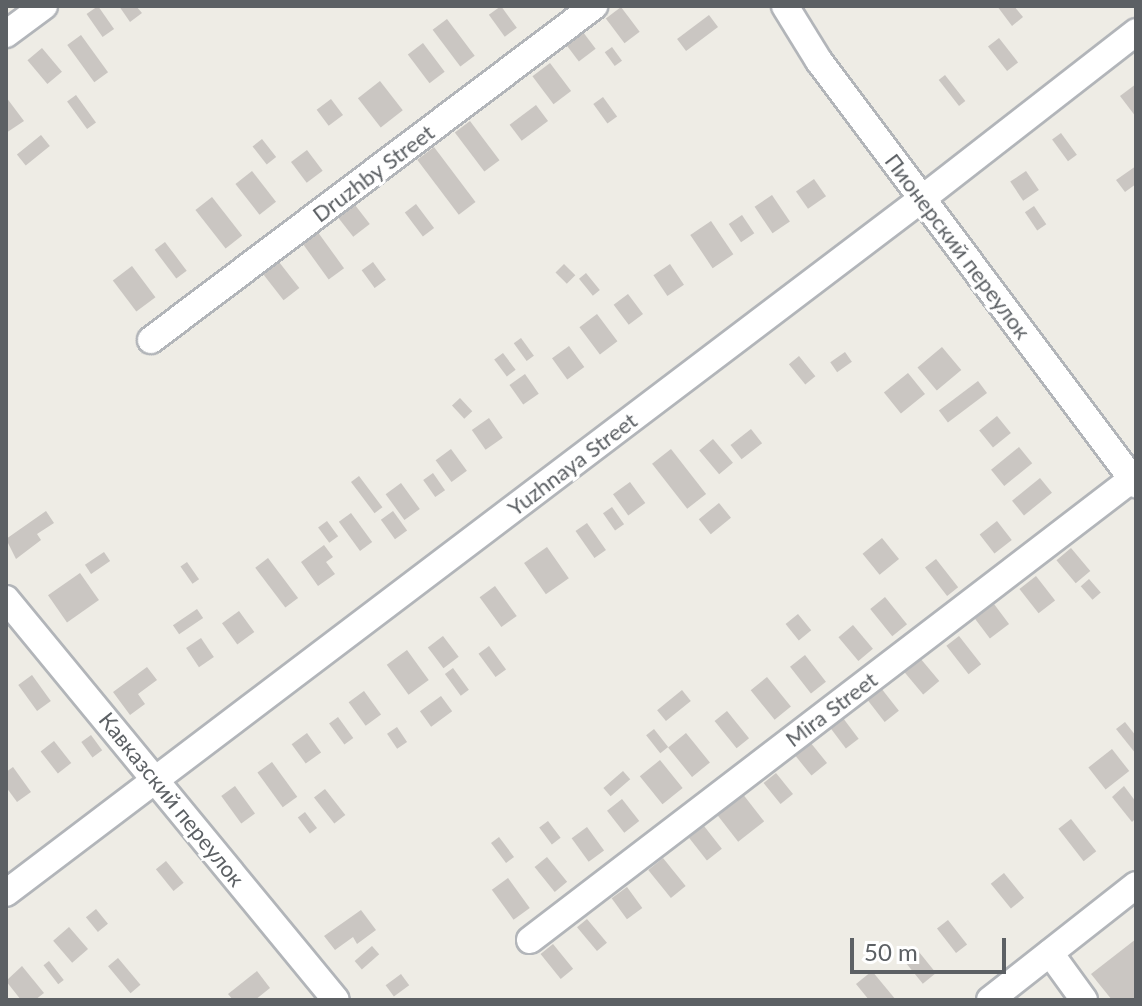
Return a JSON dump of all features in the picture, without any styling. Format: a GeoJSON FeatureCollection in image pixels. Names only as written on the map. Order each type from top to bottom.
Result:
{"type":"FeatureCollection","features":[{"type":"Feature","properties":{"kind":"street"},"geometry":{"type":"LineString","coordinates":[[6,34],[44,6]]}},
{"type":"Feature","properties":{"kind":"street","name":"Druzhby Street"},"geometry":{"type":"LineString","coordinates":[[151,340],[594,6]]}},
{"type":"Feature","properties":{"kind":"street","name":"Пионерский переулок"},"geometry":{"type":"LineString","coordinates":[[785,6],[819,61],[1134,481]]}},
{"type":"Feature","properties":{"kind":"street","name":"Yuzhnaya Street"},"geometry":{"type":"LineString","coordinates":[[6,893],[923,198],[1136,32]]}},
{"type":"Feature","properties":{"kind":"street","name":"Mira Street"},"geometry":{"type":"LineString","coordinates":[[530,940],[1134,481]]}},
{"type":"Feature","properties":{"kind":"street","name":"Кавказский переулок"},"geometry":{"type":"LineString","coordinates":[[6,599],[336,1000]]}},
{"type":"Feature","properties":{"kind":"street"},"geometry":{"type":"LineString","coordinates":[[990,1000],[1136,885]]}},
{"type":"Feature","properties":{"kind":"street"},"geometry":{"type":"LineString","coordinates":[[1050,953],[1084,1000]]}},
{"type":"Feature","properties":{"kind":"building"},"geometry":{"type":"Polygon","coordinates":[[[98,6],[114,29],[103,37],[87,14],[98,6]]]}},
{"type":"Feature","properties":{"kind":"building"},"geometry":{"type":"Polygon","coordinates":[[[119,6],[136,6],[142,13],[130,22],[119,6]]]}},
{"type":"Feature","properties":{"kind":"building"},"geometry":{"type":"Polygon","coordinates":[[[501,6],[517,28],[505,37],[489,15],[501,6]]]}},
{"type":"Feature","properties":{"kind":"building"},"geometry":{"type":"Polygon","coordinates":[[[997,6],[1014,6],[1023,17],[1012,26],[997,6]]]}},
{"type":"Feature","properties":{"kind":"building"},"geometry":{"type":"Polygon","coordinates":[[[621,7],[640,32],[624,43],[606,18],[621,7]]]}},
{"type":"Feature","properties":{"kind":"building"},"geometry":{"type":"Polygon","coordinates":[[[709,15],[718,27],[686,51],[677,39],[709,15]]]}},
{"type":"Feature","properties":{"kind":"building"},"geometry":{"type":"Polygon","coordinates":[[[447,19],[475,56],[460,67],[433,30],[447,19]]]}},
{"type":"Feature","properties":{"kind":"building"},"geometry":{"type":"Polygon","coordinates":[[[583,32],[596,49],[579,61],[566,45],[583,32]]]}},
{"type":"Feature","properties":{"kind":"building"},"geometry":{"type":"Polygon","coordinates":[[[81,35],[108,72],[94,82],[67,45],[81,35]]]}},
{"type":"Feature","properties":{"kind":"building"},"geometry":{"type":"Polygon","coordinates":[[[999,38],[1018,62],[1007,71],[988,47],[999,38]]]}},
{"type":"Feature","properties":{"kind":"building"},"geometry":{"type":"Polygon","coordinates":[[[423,43],[445,72],[429,83],[408,54],[423,43]]]}},
{"type":"Feature","properties":{"kind":"building"},"geometry":{"type":"Polygon","coordinates":[[[612,47],[622,61],[615,66],[605,52],[612,47]]]}},
{"type":"Feature","properties":{"kind":"building"},"geometry":{"type":"Polygon","coordinates":[[[42,48],[62,72],[47,84],[27,60],[42,48]]]}},
{"type":"Feature","properties":{"kind":"building"},"geometry":{"type":"Polygon","coordinates":[[[550,63],[571,91],[553,104],[532,76],[550,63]]]}},
{"type":"Feature","properties":{"kind":"building"},"geometry":{"type":"Polygon","coordinates":[[[945,75],[965,101],[959,106],[939,80],[945,75]]]}},
{"type":"Feature","properties":{"kind":"building"},"geometry":{"type":"Polygon","coordinates":[[[380,81],[403,110],[381,127],[358,98],[380,81]]]}},
{"type":"Feature","properties":{"kind":"building"},"geometry":{"type":"Polygon","coordinates":[[[1136,84],[1136,117],[1120,96],[1136,84]]]}},
{"type":"Feature","properties":{"kind":"building"},"geometry":{"type":"Polygon","coordinates":[[[76,95],[96,123],[87,129],[67,101],[76,95]]]}},
{"type":"Feature","properties":{"kind":"building"},"geometry":{"type":"Polygon","coordinates":[[[6,97],[24,121],[6,133],[6,97]]]}},
{"type":"Feature","properties":{"kind":"building"},"geometry":{"type":"Polygon","coordinates":[[[603,97],[617,116],[607,123],[593,104],[603,97]]]}},
{"type":"Feature","properties":{"kind":"building"},"geometry":{"type":"Polygon","coordinates":[[[331,99],[343,115],[329,126],[317,110],[331,99]]]}},
{"type":"Feature","properties":{"kind":"building"},"geometry":{"type":"Polygon","coordinates":[[[536,105],[548,121],[522,141],[510,125],[536,105]]]}},
{"type":"Feature","properties":{"kind":"building"},"geometry":{"type":"Polygon","coordinates":[[[470,121],[499,160],[484,172],[455,132],[470,121]]]}},
{"type":"Feature","properties":{"kind":"building"},"geometry":{"type":"Polygon","coordinates":[[[1061,133],[1077,155],[1068,161],[1052,139],[1061,133]]]}},
{"type":"Feature","properties":{"kind":"building"},"geometry":{"type":"Polygon","coordinates":[[[41,135],[50,146],[26,165],[17,155],[41,135]]]}},
{"type":"Feature","properties":{"kind":"building"},"geometry":{"type":"Polygon","coordinates":[[[262,139],[276,157],[267,165],[253,146],[262,139]]]}},
{"type":"Feature","properties":{"kind":"building"},"geometry":{"type":"Polygon","coordinates":[[[434,147],[476,202],[459,215],[417,160],[434,147]]]}},
{"type":"Feature","properties":{"kind":"building"},"geometry":{"type":"Polygon","coordinates":[[[307,150],[323,171],[307,183],[291,162],[307,150]]]}},
{"type":"Feature","properties":{"kind":"building"},"geometry":{"type":"Polygon","coordinates":[[[1136,166],[1136,184],[1125,192],[1116,180],[1136,166]]]}},
{"type":"Feature","properties":{"kind":"building"},"geometry":{"type":"Polygon","coordinates":[[[252,171],[276,202],[259,215],[235,184],[252,171]]]}},
{"type":"Feature","properties":{"kind":"building"},"geometry":{"type":"Polygon","coordinates":[[[1026,171],[1039,190],[1023,201],[1010,182],[1026,171]]]}},
{"type":"Feature","properties":{"kind":"building"},"geometry":{"type":"Polygon","coordinates":[[[814,179],[826,196],[808,209],[796,192],[814,179]]]}},
{"type":"Feature","properties":{"kind":"building"},"geometry":{"type":"Polygon","coordinates":[[[772,195],[790,222],[772,233],[755,207],[772,195]]]}},
{"type":"Feature","properties":{"kind":"building"},"geometry":{"type":"Polygon","coordinates":[[[212,197],[242,236],[226,249],[195,210],[212,197]]]}},
{"type":"Feature","properties":{"kind":"building"},"geometry":{"type":"Polygon","coordinates":[[[416,204],[434,228],[423,236],[405,212],[416,204]]]}},
{"type":"Feature","properties":{"kind":"building"},"geometry":{"type":"Polygon","coordinates":[[[355,205],[370,224],[353,237],[338,218],[355,205]]]}},
{"type":"Feature","properties":{"kind":"building"},"geometry":{"type":"Polygon","coordinates":[[[1034,206],[1046,224],[1037,230],[1025,212],[1034,206]]]}},
{"type":"Feature","properties":{"kind":"building"},"geometry":{"type":"Polygon","coordinates":[[[742,215],[754,233],[741,242],[729,224],[742,215]]]}},
{"type":"Feature","properties":{"kind":"building"},"geometry":{"type":"Polygon","coordinates":[[[711,221],[733,254],[713,268],[690,235],[711,221]]]}},
{"type":"Feature","properties":{"kind":"building"},"geometry":{"type":"Polygon","coordinates":[[[317,231],[344,268],[329,279],[302,242],[317,231]]]}},
{"type":"Feature","properties":{"kind":"building"},"geometry":{"type":"Polygon","coordinates":[[[165,242],[187,271],[176,279],[155,250],[165,242]]]}},
{"type":"Feature","properties":{"kind":"building"},"geometry":{"type":"Polygon","coordinates":[[[279,262],[299,288],[284,300],[263,274],[279,262]]]}},
{"type":"Feature","properties":{"kind":"building"},"geometry":{"type":"Polygon","coordinates":[[[373,262],[386,280],[375,288],[362,270],[373,262]]]}},
{"type":"Feature","properties":{"kind":"building"},"geometry":{"type":"Polygon","coordinates":[[[564,264],[575,275],[567,284],[556,272],[564,264]]]}},
{"type":"Feature","properties":{"kind":"building"},"geometry":{"type":"Polygon","coordinates":[[[670,264],[684,285],[667,296],[653,275],[670,264]]]}},
{"type":"Feature","properties":{"kind":"building"},"geometry":{"type":"Polygon","coordinates":[[[132,266],[155,297],[136,312],[113,280],[132,266]]]}},
{"type":"Feature","properties":{"kind":"building"},"geometry":{"type":"Polygon","coordinates":[[[586,273],[600,290],[593,296],[579,279],[586,273]]]}},
{"type":"Feature","properties":{"kind":"building"},"geometry":{"type":"Polygon","coordinates":[[[628,294],[643,314],[629,325],[614,305],[628,294]]]}},
{"type":"Feature","properties":{"kind":"building"},"geometry":{"type":"Polygon","coordinates":[[[597,314],[617,341],[600,354],[579,327],[597,314]]]}},
{"type":"Feature","properties":{"kind":"building"},"geometry":{"type":"Polygon","coordinates":[[[521,338],[534,356],[527,361],[514,343],[521,338]]]}},
{"type":"Feature","properties":{"kind":"building"},"geometry":{"type":"Polygon","coordinates":[[[569,346],[584,367],[567,379],[552,358],[569,346]]]}},
{"type":"Feature","properties":{"kind":"building"},"geometry":{"type":"Polygon","coordinates":[[[942,347],[961,370],[937,391],[917,368],[942,347]]]}},
{"type":"Feature","properties":{"kind":"building"},"geometry":{"type":"Polygon","coordinates":[[[845,352],[852,362],[837,372],[830,362],[845,352]]]}},
{"type":"Feature","properties":{"kind":"building"},"geometry":{"type":"Polygon","coordinates":[[[503,353],[516,370],[507,376],[494,360],[503,353]]]}},
{"type":"Feature","properties":{"kind":"building"},"geometry":{"type":"Polygon","coordinates":[[[799,356],[815,376],[805,384],[789,364],[799,356]]]}},
{"type":"Feature","properties":{"kind":"building"},"geometry":{"type":"Polygon","coordinates":[[[908,373],[925,394],[901,413],[884,393],[908,373]]]}},
{"type":"Feature","properties":{"kind":"building"},"geometry":{"type":"Polygon","coordinates":[[[525,374],[539,394],[523,405],[509,385],[525,374]]]}},
{"type":"Feature","properties":{"kind":"building"},"geometry":{"type":"Polygon","coordinates":[[[978,381],[987,393],[948,422],[939,410],[978,381]]]}},
{"type":"Feature","properties":{"kind":"building"},"geometry":{"type":"Polygon","coordinates":[[[460,398],[472,411],[464,419],[452,406],[460,398]]]}},
{"type":"Feature","properties":{"kind":"building"},"geometry":{"type":"Polygon","coordinates":[[[997,416],[1011,433],[993,448],[979,430],[997,416]]]}},
{"type":"Feature","properties":{"kind":"building"},"geometry":{"type":"Polygon","coordinates":[[[489,418],[503,438],[486,450],[472,430],[489,418]]]}},
{"type":"Feature","properties":{"kind":"building"},"geometry":{"type":"Polygon","coordinates":[[[751,429],[762,443],[742,459],[731,445],[751,429]]]}},
{"type":"Feature","properties":{"kind":"building"},"geometry":{"type":"Polygon","coordinates":[[[713,439],[733,463],[719,474],[699,451],[713,439]]]}},
{"type":"Feature","properties":{"kind":"building"},"geometry":{"type":"Polygon","coordinates":[[[1019,447],[1032,463],[1004,486],[991,470],[1019,447]]]}},
{"type":"Feature","properties":{"kind":"building"},"geometry":{"type":"Polygon","coordinates":[[[451,449],[467,471],[451,482],[436,460],[451,449]]]}},
{"type":"Feature","properties":{"kind":"building"},"geometry":{"type":"Polygon","coordinates":[[[671,449],[706,494],[687,509],[652,464],[671,449]]]}},
{"type":"Feature","properties":{"kind":"building"},"geometry":{"type":"Polygon","coordinates":[[[433,473],[445,490],[435,497],[423,480],[433,473]]]}},
{"type":"Feature","properties":{"kind":"building"},"geometry":{"type":"Polygon","coordinates":[[[359,476],[382,507],[374,513],[351,482],[359,476]]]}},
{"type":"Feature","properties":{"kind":"building"},"geometry":{"type":"Polygon","coordinates":[[[1040,478],[1052,493],[1024,515],[1012,501],[1040,478]]]}},
{"type":"Feature","properties":{"kind":"building"},"geometry":{"type":"Polygon","coordinates":[[[630,482],[645,503],[628,515],[613,494],[630,482]]]}},
{"type":"Feature","properties":{"kind":"building"},"geometry":{"type":"Polygon","coordinates":[[[401,483],[420,509],[404,520],[386,494],[401,483]]]}},
{"type":"Feature","properties":{"kind":"building"},"geometry":{"type":"Polygon","coordinates":[[[719,503],[731,518],[711,534],[699,519],[719,503]]]}},
{"type":"Feature","properties":{"kind":"building"},"geometry":{"type":"Polygon","coordinates":[[[612,507],[624,524],[615,531],[603,513],[612,507]]]}},
{"type":"Feature","properties":{"kind":"building"},"geometry":{"type":"Polygon","coordinates":[[[46,511],[54,523],[37,534],[41,540],[16,559],[6,539],[46,511]]]}},
{"type":"Feature","properties":{"kind":"building"},"geometry":{"type":"Polygon","coordinates":[[[393,511],[407,530],[395,539],[381,520],[393,511]]]}},
{"type":"Feature","properties":{"kind":"building"},"geometry":{"type":"Polygon","coordinates":[[[351,513],[372,542],[360,551],[339,522],[351,513]]]}},
{"type":"Feature","properties":{"kind":"building"},"geometry":{"type":"Polygon","coordinates":[[[327,521],[338,536],[329,543],[318,527],[327,521]]]}},
{"type":"Feature","properties":{"kind":"building"},"geometry":{"type":"Polygon","coordinates":[[[997,521],[1012,540],[994,553],[980,535],[997,521]]]}},
{"type":"Feature","properties":{"kind":"building"},"geometry":{"type":"Polygon","coordinates":[[[587,523],[606,550],[594,558],[576,531],[587,523]]]}},
{"type":"Feature","properties":{"kind":"building"},"geometry":{"type":"Polygon","coordinates":[[[882,538],[899,559],[880,575],[863,554],[882,538]]]}},
{"type":"Feature","properties":{"kind":"building"},"geometry":{"type":"Polygon","coordinates":[[[324,545],[333,557],[326,562],[335,574],[318,586],[301,562],[324,545]]]}},
{"type":"Feature","properties":{"kind":"building"},"geometry":{"type":"Polygon","coordinates":[[[547,547],[569,578],[546,594],[524,563],[547,547]]]}},
{"type":"Feature","properties":{"kind":"building"},"geometry":{"type":"Polygon","coordinates":[[[1071,548],[1090,571],[1076,583],[1056,560],[1071,548]]]}},
{"type":"Feature","properties":{"kind":"building"},"geometry":{"type":"Polygon","coordinates":[[[104,552],[110,561],[91,574],[85,565],[104,552]]]}},
{"type":"Feature","properties":{"kind":"building"},"geometry":{"type":"Polygon","coordinates":[[[268,558],[298,598],[285,608],[255,568],[268,558]]]}},
{"type":"Feature","properties":{"kind":"building"},"geometry":{"type":"Polygon","coordinates":[[[936,559],[958,587],[947,596],[925,568],[936,559]]]}},
{"type":"Feature","properties":{"kind":"building"},"geometry":{"type":"Polygon","coordinates":[[[187,562],[199,579],[192,584],[180,567],[187,562]]]}},
{"type":"Feature","properties":{"kind":"building"},"geometry":{"type":"Polygon","coordinates":[[[80,573],[99,600],[67,622],[48,595],[80,573]]]}},
{"type":"Feature","properties":{"kind":"building"},"geometry":{"type":"Polygon","coordinates":[[[1036,576],[1055,600],[1039,613],[1019,589],[1036,576]]]}},
{"type":"Feature","properties":{"kind":"building"},"geometry":{"type":"Polygon","coordinates":[[[1089,579],[1101,593],[1093,600],[1081,586],[1089,579]]]}},
{"type":"Feature","properties":{"kind":"building"},"geometry":{"type":"Polygon","coordinates":[[[495,586],[517,616],[501,627],[480,597],[495,586]]]}},
{"type":"Feature","properties":{"kind":"building"},"geometry":{"type":"Polygon","coordinates":[[[885,597],[907,624],[892,636],[870,609],[885,597]]]}},
{"type":"Feature","properties":{"kind":"building"},"geometry":{"type":"Polygon","coordinates":[[[994,604],[1009,624],[990,638],[975,618],[994,604]]]}},
{"type":"Feature","properties":{"kind":"building"},"geometry":{"type":"Polygon","coordinates":[[[197,609],[203,618],[179,634],[173,625],[197,609]]]}},
{"type":"Feature","properties":{"kind":"building"},"geometry":{"type":"Polygon","coordinates":[[[239,611],[254,632],[237,644],[222,623],[239,611]]]}},
{"type":"Feature","properties":{"kind":"building"},"geometry":{"type":"Polygon","coordinates":[[[798,614],[811,630],[799,640],[786,624],[798,614]]]}},
{"type":"Feature","properties":{"kind":"building"},"geometry":{"type":"Polygon","coordinates":[[[853,625],[873,649],[858,661],[838,637],[853,625]]]}},
{"type":"Feature","properties":{"kind":"building"},"geometry":{"type":"Polygon","coordinates":[[[443,636],[459,657],[443,668],[428,647],[443,636]]]}},
{"type":"Feature","properties":{"kind":"building"},"geometry":{"type":"Polygon","coordinates":[[[959,636],[981,664],[969,674],[946,646],[959,636]]]}},
{"type":"Feature","properties":{"kind":"building"},"geometry":{"type":"Polygon","coordinates":[[[201,638],[214,657],[199,667],[186,648],[201,638]]]}},
{"type":"Feature","properties":{"kind":"building"},"geometry":{"type":"Polygon","coordinates":[[[489,646],[506,669],[496,677],[478,654],[489,646]]]}},
{"type":"Feature","properties":{"kind":"building"},"geometry":{"type":"Polygon","coordinates":[[[407,650],[429,680],[409,695],[387,665],[407,650]]]}},
{"type":"Feature","properties":{"kind":"building"},"geometry":{"type":"Polygon","coordinates":[[[805,655],[826,682],[811,693],[790,667],[805,655]]]}},
{"type":"Feature","properties":{"kind":"building"},"geometry":{"type":"Polygon","coordinates":[[[920,658],[939,681],[923,694],[904,671],[920,658]]]}},
{"type":"Feature","properties":{"kind":"building"},"geometry":{"type":"Polygon","coordinates":[[[147,667],[157,680],[138,694],[145,704],[130,715],[113,692],[147,667]]]}},
{"type":"Feature","properties":{"kind":"building"},"geometry":{"type":"Polygon","coordinates":[[[453,668],[469,690],[461,696],[445,674],[453,668]]]}},
{"type":"Feature","properties":{"kind":"building"},"geometry":{"type":"Polygon","coordinates":[[[32,675],[51,701],[37,711],[18,685],[32,675]]]}},
{"type":"Feature","properties":{"kind":"building"},"geometry":{"type":"Polygon","coordinates":[[[767,677],[791,707],[775,720],[751,690],[767,677]]]}},
{"type":"Feature","properties":{"kind":"building"},"geometry":{"type":"Polygon","coordinates":[[[881,688],[899,711],[885,722],[867,699],[881,688]]]}},
{"type":"Feature","properties":{"kind":"building"},"geometry":{"type":"Polygon","coordinates":[[[682,690],[691,701],[666,721],[657,710],[682,690]]]}},
{"type":"Feature","properties":{"kind":"building"},"geometry":{"type":"Polygon","coordinates":[[[364,691],[381,714],[366,726],[349,702],[364,691]]]}},
{"type":"Feature","properties":{"kind":"building"},"geometry":{"type":"Polygon","coordinates":[[[441,696],[452,711],[431,727],[420,711],[441,696]]]}},
{"type":"Feature","properties":{"kind":"building"},"geometry":{"type":"Polygon","coordinates":[[[727,711],[749,738],[737,748],[715,721],[727,711]]]}},
{"type":"Feature","properties":{"kind":"building"},"geometry":{"type":"Polygon","coordinates":[[[338,717],[353,738],[344,745],[329,723],[338,717]]]}},
{"type":"Feature","properties":{"kind":"building"},"geometry":{"type":"Polygon","coordinates":[[[843,718],[859,739],[846,748],[830,728],[843,718]]]}},
{"type":"Feature","properties":{"kind":"building"},"geometry":{"type":"Polygon","coordinates":[[[1125,722],[1136,736],[1136,754],[1116,729],[1125,722]]]}},
{"type":"Feature","properties":{"kind":"building"},"geometry":{"type":"Polygon","coordinates":[[[397,727],[407,742],[397,749],[387,734],[397,727]]]}},
{"type":"Feature","properties":{"kind":"building"},"geometry":{"type":"Polygon","coordinates":[[[654,729],[668,747],[660,753],[646,735],[654,729]]]}},
{"type":"Feature","properties":{"kind":"building"},"geometry":{"type":"Polygon","coordinates":[[[307,733],[321,752],[306,764],[292,744],[307,733]]]}},
{"type":"Feature","properties":{"kind":"building"},"geometry":{"type":"Polygon","coordinates":[[[686,733],[710,763],[692,777],[668,747],[686,733]]]}},
{"type":"Feature","properties":{"kind":"building"},"geometry":{"type":"Polygon","coordinates":[[[91,735],[102,750],[92,757],[81,742],[91,735]]]}},
{"type":"Feature","properties":{"kind":"building"},"geometry":{"type":"Polygon","coordinates":[[[54,741],[71,763],[58,774],[41,751],[54,741]]]}},
{"type":"Feature","properties":{"kind":"building"},"geometry":{"type":"Polygon","coordinates":[[[810,742],[827,763],[811,776],[794,755],[810,742]]]}},
{"type":"Feature","properties":{"kind":"building"},"geometry":{"type":"Polygon","coordinates":[[[1112,749],[1129,771],[1106,790],[1088,767],[1112,749]]]}},
{"type":"Feature","properties":{"kind":"building"},"geometry":{"type":"Polygon","coordinates":[[[660,760],[683,788],[662,804],[640,776],[660,760]]]}},
{"type":"Feature","properties":{"kind":"building"},"geometry":{"type":"Polygon","coordinates":[[[272,762],[297,797],[283,807],[257,773],[272,762]]]}},
{"type":"Feature","properties":{"kind":"building"},"geometry":{"type":"Polygon","coordinates":[[[13,767],[31,792],[17,802],[6,787],[6,772],[13,767]]]}},
{"type":"Feature","properties":{"kind":"building"},"geometry":{"type":"Polygon","coordinates":[[[623,771],[630,779],[611,796],[603,788],[623,771]]]}},
{"type":"Feature","properties":{"kind":"building"},"geometry":{"type":"Polygon","coordinates":[[[776,773],[793,794],[781,804],[764,783],[776,773]]]}},
{"type":"Feature","properties":{"kind":"building"},"geometry":{"type":"Polygon","coordinates":[[[235,786],[255,814],[241,823],[221,796],[235,786]]]}},
{"type":"Feature","properties":{"kind":"building"},"geometry":{"type":"Polygon","coordinates":[[[1124,786],[1136,802],[1136,818],[1132,822],[1112,797],[1124,786]]]}},
{"type":"Feature","properties":{"kind":"building"},"geometry":{"type":"Polygon","coordinates":[[[325,789],[345,815],[334,824],[314,798],[325,789]]]}},
{"type":"Feature","properties":{"kind":"building"},"geometry":{"type":"Polygon","coordinates":[[[742,793],[764,821],[738,842],[716,813],[742,793]]]}},
{"type":"Feature","properties":{"kind":"building"},"geometry":{"type":"Polygon","coordinates":[[[622,799],[639,821],[624,833],[607,811],[622,799]]]}},
{"type":"Feature","properties":{"kind":"building"},"geometry":{"type":"Polygon","coordinates":[[[305,812],[317,828],[310,833],[298,817],[305,812]]]}},
{"type":"Feature","properties":{"kind":"building"},"geometry":{"type":"Polygon","coordinates":[[[1071,819],[1096,851],[1084,861],[1058,829],[1071,819]]]}},
{"type":"Feature","properties":{"kind":"building"},"geometry":{"type":"Polygon","coordinates":[[[548,821],[561,838],[552,844],[539,828],[548,821]]]}},
{"type":"Feature","properties":{"kind":"building"},"geometry":{"type":"Polygon","coordinates":[[[704,826],[722,849],[707,861],[689,838],[704,826]]]}},
{"type":"Feature","properties":{"kind":"building"},"geometry":{"type":"Polygon","coordinates":[[[587,827],[604,850],[589,862],[572,838],[587,827]]]}},
{"type":"Feature","properties":{"kind":"building"},"geometry":{"type":"Polygon","coordinates":[[[499,837],[514,857],[506,863],[491,843],[499,837]]]}},
{"type":"Feature","properties":{"kind":"building"},"geometry":{"type":"Polygon","coordinates":[[[547,857],[567,882],[555,892],[535,867],[547,857]]]}},
{"type":"Feature","properties":{"kind":"building"},"geometry":{"type":"Polygon","coordinates":[[[663,858],[686,886],[671,898],[648,870],[663,858]]]}},
{"type":"Feature","properties":{"kind":"building"},"geometry":{"type":"Polygon","coordinates":[[[166,861],[184,883],[174,891],[156,869],[166,861]]]}},
{"type":"Feature","properties":{"kind":"building"},"geometry":{"type":"Polygon","coordinates":[[[1004,873],[1024,898],[1011,909],[991,884],[1004,873]]]}},
{"type":"Feature","properties":{"kind":"building"},"geometry":{"type":"Polygon","coordinates":[[[508,878],[530,908],[514,920],[492,890],[508,878]]]}},
{"type":"Feature","properties":{"kind":"building"},"geometry":{"type":"Polygon","coordinates":[[[627,887],[642,908],[627,919],[612,898],[627,887]]]}},
{"type":"Feature","properties":{"kind":"building"},"geometry":{"type":"Polygon","coordinates":[[[96,909],[108,924],[98,932],[86,917],[96,909]]]}},
{"type":"Feature","properties":{"kind":"building"},"geometry":{"type":"Polygon","coordinates":[[[361,910],[376,930],[357,944],[353,937],[335,950],[324,936],[361,910]]]}},
{"type":"Feature","properties":{"kind":"building"},"geometry":{"type":"Polygon","coordinates":[[[587,919],[607,943],[597,951],[577,927],[587,919]]]}},
{"type":"Feature","properties":{"kind":"building"},"geometry":{"type":"Polygon","coordinates":[[[948,920],[967,944],[956,953],[937,929],[948,920]]]}},
{"type":"Feature","properties":{"kind":"building"},"geometry":{"type":"Polygon","coordinates":[[[69,927],[88,949],[72,963],[53,941],[69,927]]]}},
{"type":"Feature","properties":{"kind":"building"},"geometry":{"type":"Polygon","coordinates":[[[1136,939],[1136,1000],[1112,1000],[1091,974],[1136,939]]]}},
{"type":"Feature","properties":{"kind":"building"},"geometry":{"type":"Polygon","coordinates":[[[553,944],[573,969],[561,979],[541,954],[553,944]]]}},
{"type":"Feature","properties":{"kind":"building"},"geometry":{"type":"Polygon","coordinates":[[[372,946],[379,954],[362,969],[355,961],[372,946]]]}},
{"type":"Feature","properties":{"kind":"building"},"geometry":{"type":"Polygon","coordinates":[[[919,952],[936,973],[923,984],[906,963],[919,952]]]}},
{"type":"Feature","properties":{"kind":"building"},"geometry":{"type":"Polygon","coordinates":[[[118,958],[140,985],[131,993],[108,966],[118,958]]]}},
{"type":"Feature","properties":{"kind":"building"},"geometry":{"type":"Polygon","coordinates":[[[49,961],[64,980],[58,984],[43,965],[49,961]]]}},
{"type":"Feature","properties":{"kind":"building"},"geometry":{"type":"Polygon","coordinates":[[[22,966],[44,993],[35,1000],[21,1000],[6,981],[22,966]]]}},
{"type":"Feature","properties":{"kind":"building"},"geometry":{"type":"Polygon","coordinates":[[[257,971],[270,988],[255,1000],[233,1000],[228,994],[257,971]]]}},
{"type":"Feature","properties":{"kind":"building"},"geometry":{"type":"Polygon","coordinates":[[[872,971],[896,1000],[869,1000],[856,984],[872,971]]]}},
{"type":"Feature","properties":{"kind":"building"},"geometry":{"type":"Polygon","coordinates":[[[401,974],[409,985],[394,996],[386,985],[401,974]]]}}]}
